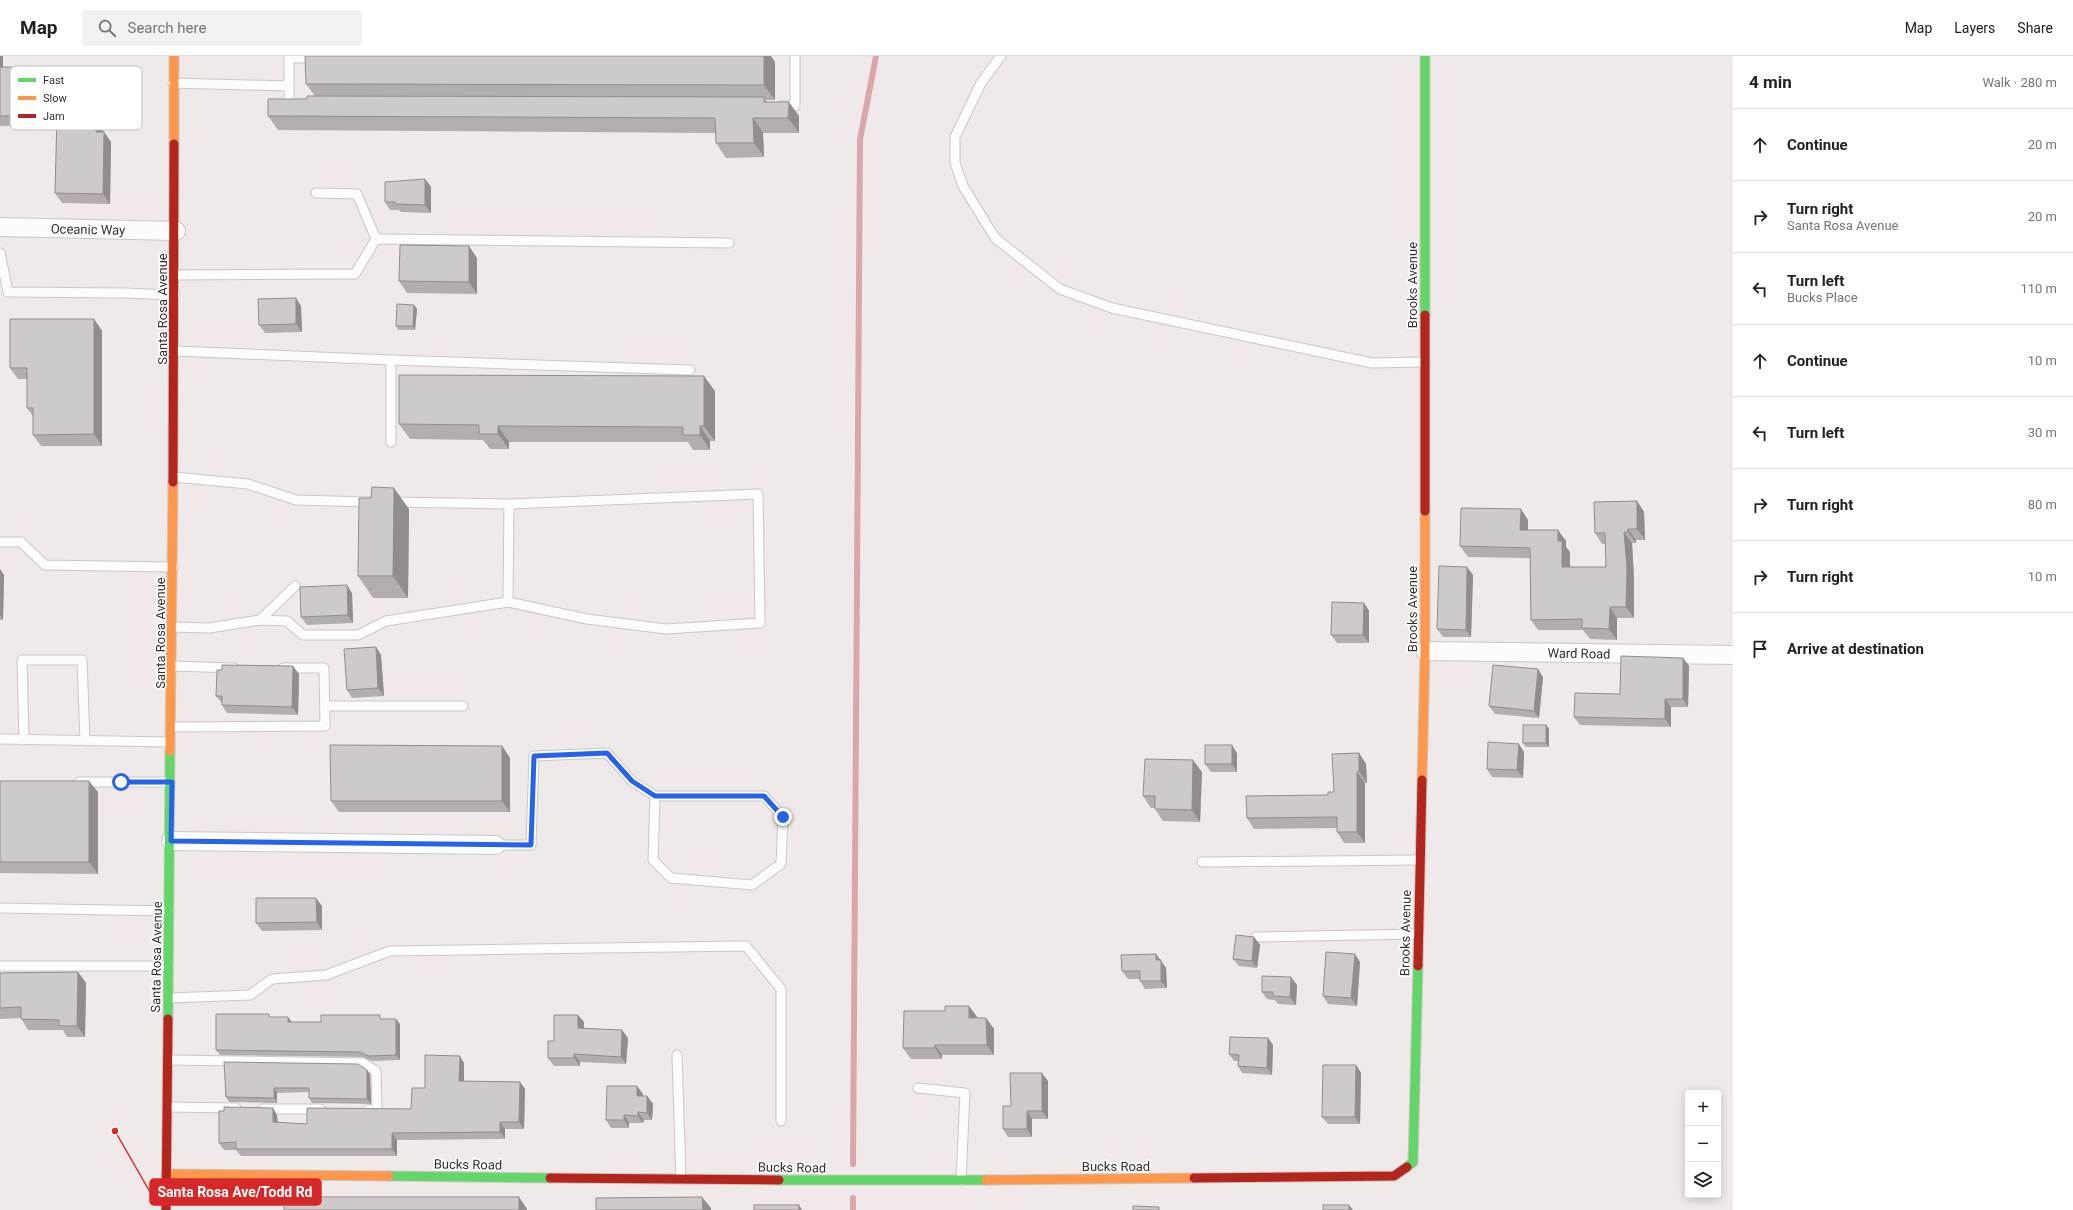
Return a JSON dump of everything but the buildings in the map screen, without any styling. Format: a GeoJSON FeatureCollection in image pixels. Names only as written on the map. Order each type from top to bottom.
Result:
{"type":"FeatureCollection","features":[{"type":"Feature","properties":{"kind":"street","name":"Santa Rosa Avenue"},"geometry":{"type":"LineString","coordinates":[[166,1210],[172,782],[176,230],[173,83],[174,56]]}},
{"type":"Feature","properties":{"kind":"street","name":"Brooks Avenue"},"geometry":{"type":"LineString","coordinates":[[1413,1162],[1425,651],[1425,56]]}},
{"type":"Feature","properties":{"kind":"street","name":"Oceanic Way"},"geometry":{"type":"LineString","coordinates":[[0,227],[176,230]]}},
{"type":"Feature","properties":{"kind":"street","name":"Ward Road"},"geometry":{"type":"LineString","coordinates":[[1425,651],[1733,655]]}},
{"type":"Feature","properties":{"kind":"street"},"geometry":{"type":"LineString","coordinates":[[171,841],[496,845]]}},
{"type":"Feature","properties":{"kind":"street","name":"Bucks Road"},"geometry":{"type":"LineString","coordinates":[[166,1174],[961,1180],[1394,1176],[1413,1162]]}},
{"type":"Feature","properties":{"kind":"lane"},"geometry":{"type":"LineString","coordinates":[[771,106],[795,106],[795,56]]}},
{"type":"Feature","properties":{"kind":"lane"},"geometry":{"type":"LineString","coordinates":[[1001,56],[981,83],[955,137],[955,163],[963,186],[995,238],[1060,289],[1112,308],[1372,363],[1425,362]]}},
{"type":"Feature","properties":{"kind":"lane"},"geometry":{"type":"LineString","coordinates":[[305,105],[289,105],[289,57],[328,58]]}},
{"type":"Feature","properties":{"kind":"lane"},"geometry":{"type":"LineString","coordinates":[[173,83],[289,86]]}},
{"type":"Feature","properties":{"kind":"lane"},"geometry":{"type":"LineString","coordinates":[[316,193],[356,194],[376,239]]}},
{"type":"Feature","properties":{"kind":"lane"},"geometry":{"type":"LineString","coordinates":[[376,239],[729,243]]}},
{"type":"Feature","properties":{"kind":"lane"},"geometry":{"type":"LineString","coordinates":[[175,275],[355,274],[376,239]]}},
{"type":"Feature","properties":{"kind":"lane"},"geometry":{"type":"LineString","coordinates":[[0,253],[8,292],[175,295]]}},
{"type":"Feature","properties":{"kind":"lane"},"geometry":{"type":"LineString","coordinates":[[175,352],[690,370]]}},
{"type":"Feature","properties":{"kind":"lane"},"geometry":{"type":"LineString","coordinates":[[391,360],[391,442]]}},
{"type":"Feature","properties":{"kind":"lane"},"geometry":{"type":"LineString","coordinates":[[173,628],[209,628],[260,620],[287,621],[303,635],[358,635],[386,621],[508,602],[587,619],[666,629],[760,623],[758,494],[508,504],[296,500],[248,484],[174,477]]}},
{"type":"Feature","properties":{"kind":"lane"},"geometry":{"type":"LineString","coordinates":[[508,504],[508,602]]}},
{"type":"Feature","properties":{"kind":"lane"},"geometry":{"type":"LineString","coordinates":[[0,542],[21,542],[45,565],[173,567]]}},
{"type":"Feature","properties":{"kind":"lane"},"geometry":{"type":"LineString","coordinates":[[260,620],[295,586]]}},
{"type":"Feature","properties":{"kind":"lane"},"geometry":{"type":"LineString","coordinates":[[24,740],[22,660],[82,660],[86,741]]}},
{"type":"Feature","properties":{"kind":"lane"},"geometry":{"type":"LineString","coordinates":[[172,666],[240,668]]}},
{"type":"Feature","properties":{"kind":"lane"},"geometry":{"type":"LineString","coordinates":[[172,727],[325,726],[324,668],[271,668]]}},
{"type":"Feature","properties":{"kind":"lane"},"geometry":{"type":"LineString","coordinates":[[325,706],[463,706]]}},
{"type":"Feature","properties":{"kind":"lane"},"geometry":{"type":"LineString","coordinates":[[0,739],[172,742]]}},
{"type":"Feature","properties":{"kind":"lane"},"geometry":{"type":"LineString","coordinates":[[496,845],[531,845],[534,756],[607,753],[632,781],[655,796],[764,796],[783,817],[781,864],[768,875],[752,885],[671,878],[653,860],[655,796]]}},
{"type":"Feature","properties":{"kind":"lane"},"geometry":{"type":"LineString","coordinates":[[68,782],[172,782]]}},
{"type":"Feature","properties":{"kind":"lane"},"geometry":{"type":"LineString","coordinates":[[1202,862],[1420,860]]}},
{"type":"Feature","properties":{"kind":"lane"},"geometry":{"type":"LineString","coordinates":[[0,908],[170,911]]}},
{"type":"Feature","properties":{"kind":"lane"},"geometry":{"type":"LineString","coordinates":[[1256,937],[1418,934]]}},
{"type":"Feature","properties":{"kind":"lane"},"geometry":{"type":"LineString","coordinates":[[169,998],[250,995],[272,979],[326,975],[390,951],[746,946],[781,989],[781,1121]]}},
{"type":"Feature","properties":{"kind":"lane"},"geometry":{"type":"LineString","coordinates":[[0,966],[169,966]]}},
{"type":"Feature","properties":{"kind":"lane"},"geometry":{"type":"LineString","coordinates":[[677,1055],[681,1179]]}},
{"type":"Feature","properties":{"kind":"lane"},"geometry":{"type":"LineString","coordinates":[[168,1060],[363,1063],[376,1070],[377,1110],[354,1110]]}},
{"type":"Feature","properties":{"kind":"lane"},"geometry":{"type":"LineString","coordinates":[[918,1088],[965,1093],[961,1180]]}},
{"type":"Feature","properties":{"kind":"lane"},"geometry":{"type":"LineString","coordinates":[[167,1107],[330,1110]]}},
{"type":"Feature","properties":{"kind":"waterway"},"geometry":{"type":"LineString","coordinates":[[853,1164],[860,140],[876,56]]}},
{"type":"Feature","properties":{"kind":"waterway"},"geometry":{"type":"LineString","coordinates":[[853,1198],[853,1210]]}},
{"type":"Feature","properties":{"kind":"traffic: fast"},"geometry":{"type":"LineString","coordinates":[[1425,56],[1425,315]]}},
{"type":"Feature","properties":{"kind":"traffic: fast"},"geometry":{"type":"LineString","coordinates":[[168,1019],[170,751]]}},
{"type":"Feature","properties":{"kind":"traffic: fast"},"geometry":{"type":"LineString","coordinates":[[1407,1167],[1413,1162],[1418,966]]}},
{"type":"Feature","properties":{"kind":"traffic: fast"},"geometry":{"type":"LineString","coordinates":[[389,1176],[550,1178]]}},
{"type":"Feature","properties":{"kind":"traffic: fast"},"geometry":{"type":"LineString","coordinates":[[779,1180],[986,1180]]}},
{"type":"Feature","properties":{"kind":"traffic: slow"},"geometry":{"type":"LineString","coordinates":[[174,56],[174,144]]}},
{"type":"Feature","properties":{"kind":"traffic: slow"},"geometry":{"type":"LineString","coordinates":[[170,751],[173,482]]}},
{"type":"Feature","properties":{"kind":"traffic: slow"},"geometry":{"type":"LineString","coordinates":[[1422,780],[1425,651],[1425,511]]}},
{"type":"Feature","properties":{"kind":"traffic: slow"},"geometry":{"type":"LineString","coordinates":[[166,1174],[389,1176]]}},
{"type":"Feature","properties":{"kind":"traffic: slow"},"geometry":{"type":"LineString","coordinates":[[986,1180],[1194,1178]]}},
{"type":"Feature","properties":{"kind":"traffic: jam"},"geometry":{"type":"LineString","coordinates":[[173,482],[174,144]]}},
{"type":"Feature","properties":{"kind":"traffic: jam"},"geometry":{"type":"LineString","coordinates":[[1425,315],[1425,511]]}},
{"type":"Feature","properties":{"kind":"traffic: jam"},"geometry":{"type":"LineString","coordinates":[[1418,966],[1422,780]]}},
{"type":"Feature","properties":{"kind":"traffic: jam"},"geometry":{"type":"LineString","coordinates":[[166,1210],[168,1019]]}},
{"type":"Feature","properties":{"kind":"traffic: jam"},"geometry":{"type":"LineString","coordinates":[[1194,1178],[1394,1176],[1407,1167]]}},
{"type":"Feature","properties":{"kind":"traffic: jam"},"geometry":{"type":"LineString","coordinates":[[550,1178],[779,1180]]}},
{"type":"Feature","properties":{"kind":"place","name":"Santa Rosa Ave/Todd Rd"},"geometry":{"type":"Point","coordinates":[115,1131]}},
{"type":"Feature","properties":{"kind":"route"},"geometry":{"type":"LineString","coordinates":[[121,782],[172,782],[171,841],[531,845],[534,756],[607,753],[632,781],[655,796],[764,796],[773,804],[783,817]]}}]}
